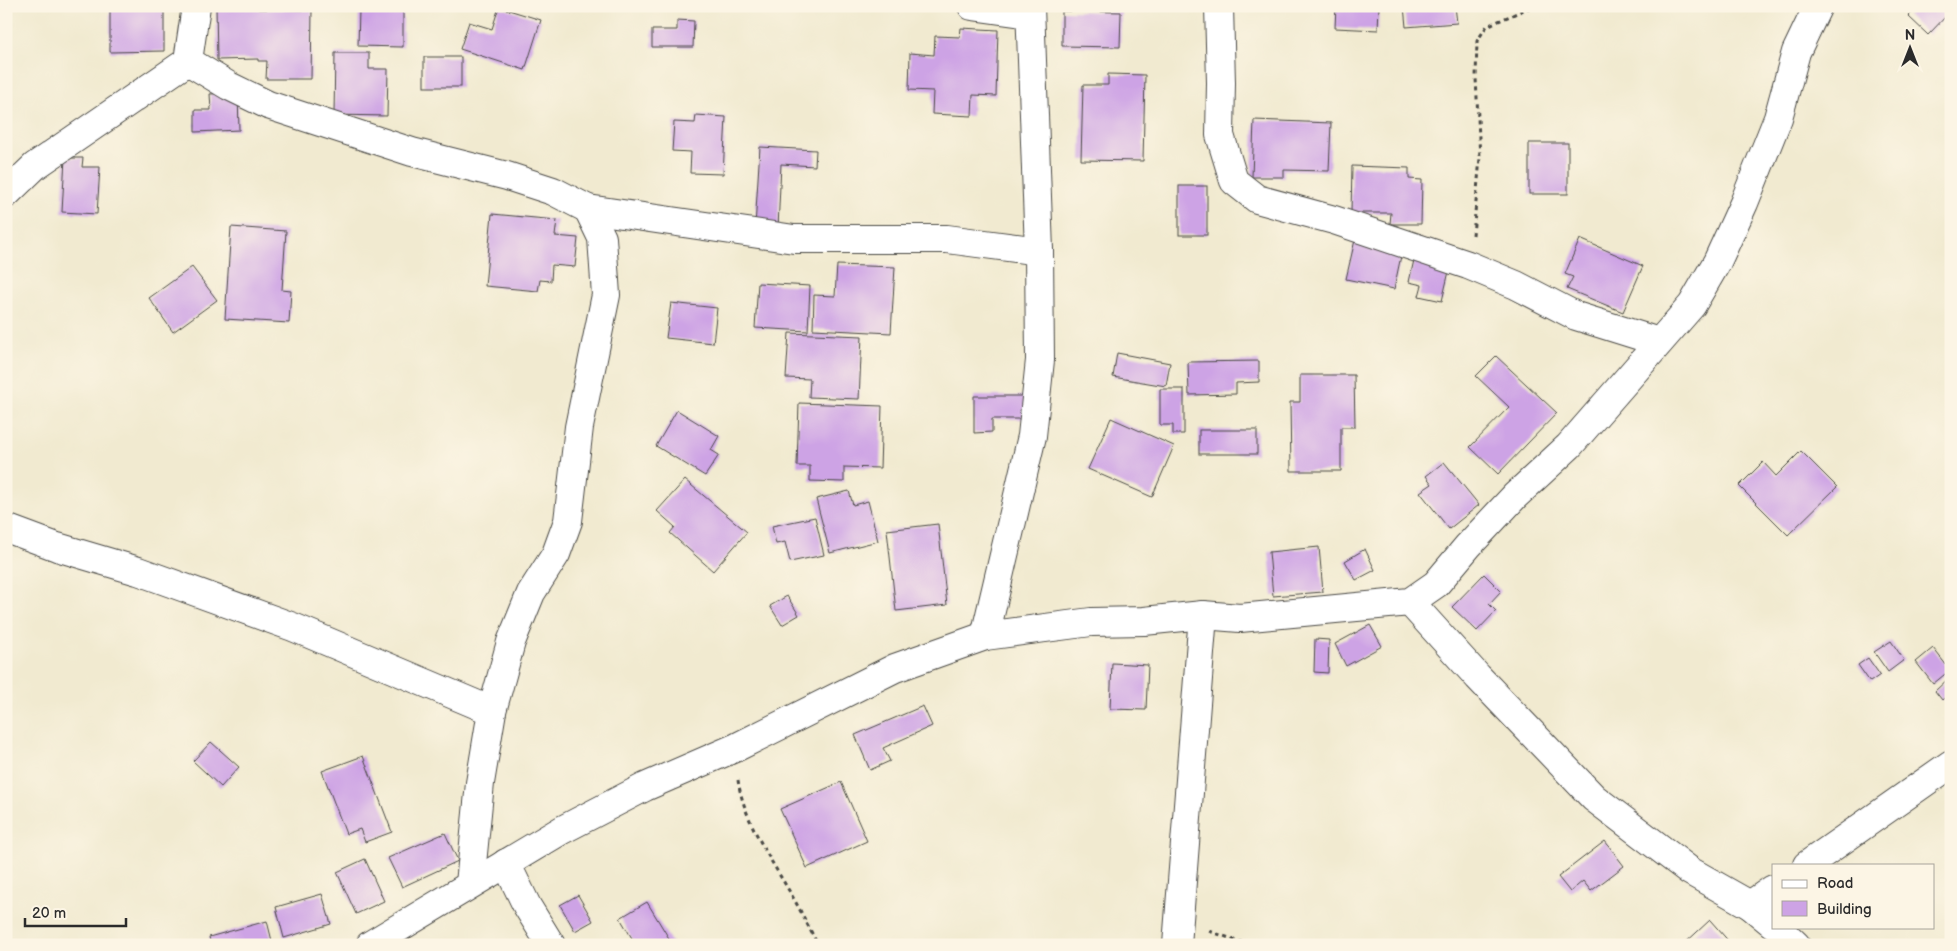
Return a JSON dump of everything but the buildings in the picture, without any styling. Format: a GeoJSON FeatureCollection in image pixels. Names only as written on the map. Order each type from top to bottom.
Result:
{"type":"FeatureCollection","features":[{"type":"Feature","properties":{"kind":"street"},"geometry":{"type":"LineString","coordinates":[[6,194],[36,166],[188,61],[196,6]]}},
{"type":"Feature","properties":{"kind":"street"},"geometry":{"type":"LineString","coordinates":[[972,6],[1030,10],[1039,251],[1040,360],[1032,436],[985,636]]}},
{"type":"Feature","properties":{"kind":"street"},"geometry":{"type":"LineString","coordinates":[[1219,6],[1220,135],[1234,181],[1257,199],[1334,220],[1468,265],[1516,285],[1576,316],[1659,342]]}},
{"type":"Feature","properties":{"kind":"street"},"geometry":{"type":"LineString","coordinates":[[370,945],[562,830],[645,787],[737,747],[895,668],[985,636],[1091,622],[1144,621],[1203,615],[1240,618],[1410,602],[1436,584],[1468,546],[1515,496],[1569,446],[1692,305],[1717,262],[1744,203],[1778,118],[1796,52],[1818,6]]}},
{"type":"Feature","properties":{"kind":"street"},"geometry":{"type":"LineString","coordinates":[[188,61],[229,86],[268,105],[412,152],[507,176],[553,191],[588,209],[794,239],[947,239],[1039,251]]}},
{"type":"Feature","properties":{"kind":"street"},"geometry":{"type":"LineString","coordinates":[[470,884],[480,784],[492,711],[511,642],[531,593],[556,554],[568,521],[579,427],[606,295],[602,238],[588,209]]}},
{"type":"Feature","properties":{"kind":"street"},"geometry":{"type":"LineString","coordinates":[[6,528],[57,547],[138,571],[293,626],[492,711]]}},
{"type":"Feature","properties":{"kind":"street"},"geometry":{"type":"LineString","coordinates":[[1410,602],[1478,677],[1594,798],[1690,871],[1750,905],[1772,923]]}},
{"type":"Feature","properties":{"kind":"street"},"geometry":{"type":"LineString","coordinates":[[1178,938],[1203,615]]}},
{"type":"Feature","properties":{"kind":"street"},"geometry":{"type":"LineString","coordinates":[[1808,864],[1951,764]]}},
{"type":"Feature","properties":{"kind":"street"},"geometry":{"type":"LineString","coordinates":[[506,863],[527,906],[551,945]]}},
{"type":"Feature","properties":{"kind":"street"},"geometry":{"type":"LineString","coordinates":[[1750,905],[1772,890]]}},
{"type":"Feature","properties":{"kind":"street"},"geometry":{"type":"LineString","coordinates":[[1778,928],[1796,945]]}},
{"type":"Feature","properties":{"kind":"path"},"geometry":{"type":"LineString","coordinates":[[1468,265],[1475,220],[1480,158],[1476,78],[1477,41],[1488,26],[1533,6]]}},
{"type":"Feature","properties":{"kind":"path"},"geometry":{"type":"LineString","coordinates":[[737,747],[737,770],[740,792],[764,850],[791,894],[818,945]]}},
{"type":"Feature","properties":{"kind":"path"},"geometry":{"type":"LineString","coordinates":[[1178,938],[1209,931],[1250,945]]}}]}
